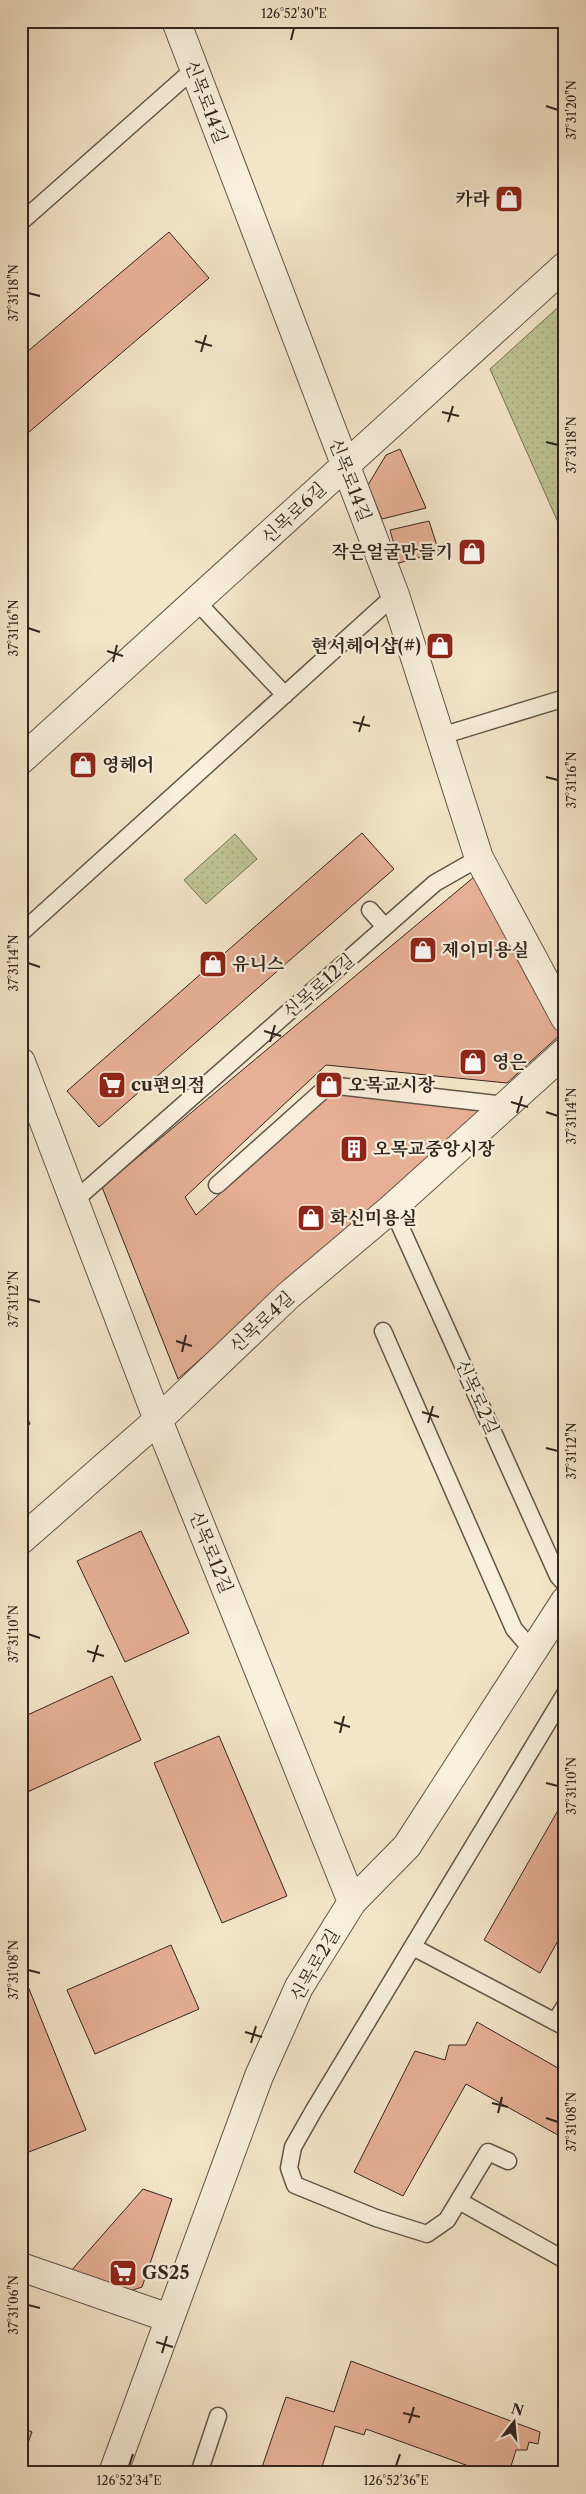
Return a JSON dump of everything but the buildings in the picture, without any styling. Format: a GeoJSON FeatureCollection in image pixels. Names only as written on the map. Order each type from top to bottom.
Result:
{"type":"FeatureCollection","features":[{"type":"Feature","properties":{"kind":"street","name":"신목로14길"},"geometry":{"type":"LineString","coordinates":[[176,21],[395,595],[479,858],[565,1018]]}},
{"type":"Feature","properties":{"kind":"street","name":"신목로6길"},"geometry":{"type":"LineString","coordinates":[[21,760],[565,266]]}},
{"type":"Feature","properties":{"kind":"street","name":"신목로4길"},"geometry":{"type":"LineString","coordinates":[[21,1540],[158,1420],[290,1296],[392,1208],[565,1052]]}},
{"type":"Feature","properties":{"kind":"street","name":"신목로12길"},"geometry":{"type":"LineString","coordinates":[[21,1062],[158,1420],[352,1902]]}},
{"type":"Feature","properties":{"kind":"street","name":"신목로2길"},"geometry":{"type":"LineString","coordinates":[[112,2473],[258,2076],[299,1987],[352,1902],[407,1846],[565,1601]]}},
{"type":"Feature","properties":{"kind":"street"},"geometry":{"type":"LineString","coordinates":[[21,2267],[169,2318]]}},
{"type":"Feature","properties":{"kind":"lane"},"geometry":{"type":"LineString","coordinates":[[21,222],[194,68]]}},
{"type":"Feature","properties":{"kind":"lane"},"geometry":{"type":"LineString","coordinates":[[21,933],[395,595]]}},
{"type":"Feature","properties":{"kind":"lane"},"geometry":{"type":"LineString","coordinates":[[197,602],[285,695]]}},
{"type":"Feature","properties":{"kind":"lane"},"geometry":{"type":"LineString","coordinates":[[441,736],[565,698]]}},
{"type":"Feature","properties":{"kind":"lane","name":"신목로12길"},"geometry":{"type":"LineString","coordinates":[[74,1201],[203,1078],[385,928],[435,883],[479,858]]}},
{"type":"Feature","properties":{"kind":"lane"},"geometry":{"type":"LineString","coordinates":[[370,910],[385,928]]}},
{"type":"Feature","properties":{"kind":"lane"},"geometry":{"type":"LineString","coordinates":[[217,1185],[330,1085],[504,1105]]}},
{"type":"Feature","properties":{"kind":"lane","name":"신목로2길"},"geometry":{"type":"LineString","coordinates":[[392,1208],[558,1576],[565,1584]]}},
{"type":"Feature","properties":{"kind":"lane"},"geometry":{"type":"LineString","coordinates":[[383,1331],[514,1628],[533,1651]]}},
{"type":"Feature","properties":{"kind":"lane"},"geometry":{"type":"LineString","coordinates":[[508,2161],[488,2152],[447,2220],[427,2234],[376,2218],[295,2184],[289,2168],[293,2147],[565,1694]]}},
{"type":"Feature","properties":{"kind":"lane"},"geometry":{"type":"LineString","coordinates":[[413,1947],[560,2025],[565,2006]]}},
{"type":"Feature","properties":{"kind":"lane"},"geometry":{"type":"LineString","coordinates":[[459,2201],[565,2260]]}},
{"type":"Feature","properties":{"kind":"lane"},"geometry":{"type":"LineString","coordinates":[[199,2473],[218,2416]]}},
{"type":"Feature","properties":{"kind":"green space"},"geometry":{"type":"Polygon","coordinates":[[[565,301],[565,538],[490,369],[565,301]]]}},
{"type":"Feature","properties":{"kind":"green space"},"geometry":{"type":"Polygon","coordinates":[[[235,834],[257,859],[206,904],[184,880],[235,834]]]}},
{"type":"Feature","properties":{"kind":"place","name":"카라"},"geometry":{"type":"Point","coordinates":[509,199]}},
{"type":"Feature","properties":{"kind":"place","name":"작은얼굴만들기"},"geometry":{"type":"Point","coordinates":[472,552]}},
{"type":"Feature","properties":{"kind":"place","name":"현서헤어샵(#)"},"geometry":{"type":"Point","coordinates":[440,646]}},
{"type":"Feature","properties":{"kind":"place","name":"영헤어"},"geometry":{"type":"Point","coordinates":[83,765]}},
{"type":"Feature","properties":{"kind":"place","name":"제이미용실"},"geometry":{"type":"Point","coordinates":[423,950]}},
{"type":"Feature","properties":{"kind":"place","name":"유니스"},"geometry":{"type":"Point","coordinates":[213,964]}},
{"type":"Feature","properties":{"kind":"place","name":"영은"},"geometry":{"type":"Point","coordinates":[473,1062]}},
{"type":"Feature","properties":{"kind":"place","name":"cu편의점"},"geometry":{"type":"Point","coordinates":[112,1085]}},
{"type":"Feature","properties":{"kind":"place","name":"오목교시장"},"geometry":{"type":"Point","coordinates":[329,1085]}},
{"type":"Feature","properties":{"kind":"place","name":"오목교중앙시장"},"geometry":{"type":"Point","coordinates":[354,1149]}},
{"type":"Feature","properties":{"kind":"place","name":"화신미용실"},"geometry":{"type":"Point","coordinates":[311,1218]}},
{"type":"Feature","properties":{"kind":"place","name":"GS25"},"geometry":{"type":"Point","coordinates":[123,2273]}}]}
